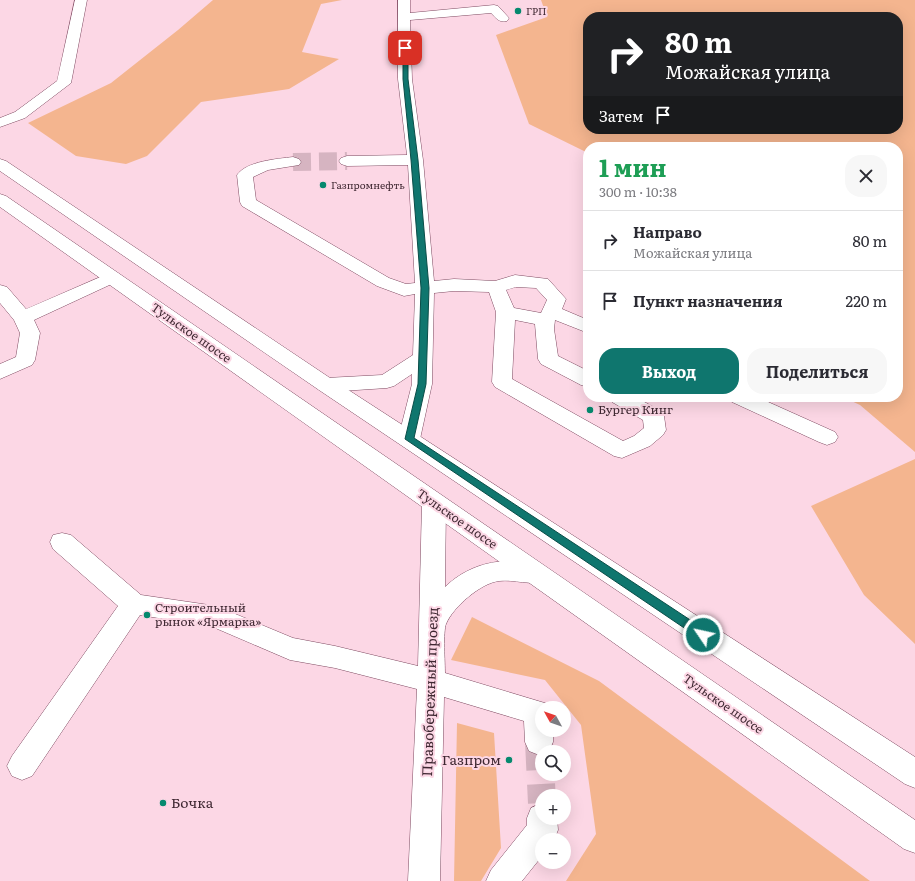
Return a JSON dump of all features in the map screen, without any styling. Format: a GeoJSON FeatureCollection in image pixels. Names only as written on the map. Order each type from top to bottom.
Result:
{"type":"FeatureCollection","features":[{"type":"Feature","properties":{"kind":"main road"},"geometry":{"type":"LineString","coordinates":[[0,123],[20,115],[64,83],[81,0]]}},
{"type":"Feature","properties":{"kind":"main road"},"geometry":{"type":"LineString","coordinates":[[404,0],[405,79],[415,160],[425,288],[422,384],[409,439]]}},
{"type":"Feature","properties":{"kind":"main road"},"geometry":{"type":"LineString","coordinates":[[405,17],[494,9],[503,18]]}},
{"type":"Feature","properties":{"kind":"main road"},"geometry":{"type":"LineString","coordinates":[[347,161],[415,160]]}},
{"type":"Feature","properties":{"kind":"main road"},"geometry":{"type":"LineString","coordinates":[[293,162],[264,166],[245,175],[248,202],[383,282],[404,290],[454,285],[496,287],[516,281],[541,283],[557,299],[548,316],[544,329],[548,359],[583,377]]}},
{"type":"Feature","properties":{"kind":"main road"},"geometry":{"type":"LineString","coordinates":[[0,164],[326,385],[915,774]]}},
{"type":"Feature","properties":{"kind":"main road","name":"Тульское шоссе"},"geometry":{"type":"LineString","coordinates":[[0,199],[915,838]]}},
{"type":"Feature","properties":{"kind":"main road"},"geometry":{"type":"LineString","coordinates":[[23,318],[112,278]]}},
{"type":"Feature","properties":{"kind":"main road"},"geometry":{"type":"LineString","coordinates":[[496,287],[506,312],[502,382],[622,450],[642,441],[656,430],[653,416],[628,402]]}},
{"type":"Feature","properties":{"kind":"main road"},"geometry":{"type":"LineString","coordinates":[[0,291],[23,318],[30,333],[25,360],[0,372]]}},
{"type":"Feature","properties":{"kind":"main road"},"geometry":{"type":"LineString","coordinates":[[506,312],[548,316],[583,326]]}},
{"type":"Feature","properties":{"kind":"main road"},"geometry":{"type":"LineString","coordinates":[[326,385],[387,381],[424,357]]}},
{"type":"Feature","properties":{"kind":"main road"},"geometry":{"type":"LineString","coordinates":[[750,402],[828,437]]}},
{"type":"Feature","properties":{"kind":"main road","name":"Правобережный проезд"},"geometry":{"type":"LineString","coordinates":[[424,881],[431,681],[434,503]]}},
{"type":"Feature","properties":{"kind":"main road"},"geometry":{"type":"LineString","coordinates":[[62,542],[134,604],[216,617],[290,649],[335,657],[431,681],[538,713],[539,742]]}},
{"type":"Feature","properties":{"kind":"main road"},"geometry":{"type":"LineString","coordinates":[[432,621],[453,595],[477,576],[499,571],[536,574]]}},
{"type":"Feature","properties":{"kind":"main road"},"geometry":{"type":"LineString","coordinates":[[22,766],[134,604]]}},
{"type":"Feature","properties":{"kind":"main road"},"geometry":{"type":"LineString","coordinates":[[502,881],[543,830],[543,825]]}},
{"type":"Feature","properties":{"kind":"shaded area"},"geometry":{"type":"Polygon","coordinates":[[[213,0],[342,0],[321,4],[302,52],[339,59],[289,89],[201,102],[147,156],[126,164],[76,156],[28,123],[111,83],[213,0]]]}},
{"type":"Feature","properties":{"kind":"shaded area"},"geometry":{"type":"Polygon","coordinates":[[[541,0],[915,0],[915,452],[860,405],[854,402],[903,402],[903,142],[583,142],[583,151],[529,124],[496,35],[547,17],[541,0]]]}},
{"type":"Feature","properties":{"kind":"shaded area"},"geometry":{"type":"Polygon","coordinates":[[[915,459],[915,644],[864,595],[811,506],[915,459]]]}},
{"type":"Feature","properties":{"kind":"shaded area"},"geometry":{"type":"Polygon","coordinates":[[[472,617],[599,681],[870,881],[566,881],[596,834],[581,725],[571,712],[571,701],[562,701],[545,680],[451,660],[472,617]]]}},
{"type":"Feature","properties":{"kind":"shaded area"},"geometry":{"type":"Polygon","coordinates":[[[457,723],[494,733],[501,848],[481,881],[454,881],[457,723]]]}},
{"type":"Feature","properties":{"kind":"tunnel"},"geometry":{"type":"LineString","coordinates":[[293,162],[347,161]]}},
{"type":"Feature","properties":{"kind":"tunnel"},"geometry":{"type":"LineString","coordinates":[[539,742],[541,789]]}},
{"type":"Feature","properties":{"kind":"place","name":"ГРП"},"geometry":{"type":"Point","coordinates":[518,11]}},
{"type":"Feature","properties":{"kind":"place","name":"Газпромнефть"},"geometry":{"type":"Point","coordinates":[323,185]}},
{"type":"Feature","properties":{"kind":"place","name":"Бургер Кинг"},"geometry":{"type":"Point","coordinates":[590,410]}},
{"type":"Feature","properties":{"kind":"place","name":"Строительный рынок «Ярмарка»"},"geometry":{"type":"Point","coordinates":[147,615]}},
{"type":"Feature","properties":{"kind":"place","name":"Газпром"},"geometry":{"type":"Point","coordinates":[509,760]}},
{"type":"Feature","properties":{"kind":"place","name":"Бочка"},"geometry":{"type":"Point","coordinates":[163,803]}},
{"type":"Feature","properties":{"kind":"route"},"geometry":{"type":"LineString","coordinates":[[405,48],[405,79],[415,160],[425,288],[422,384],[409,439],[703,635]]}}]}
